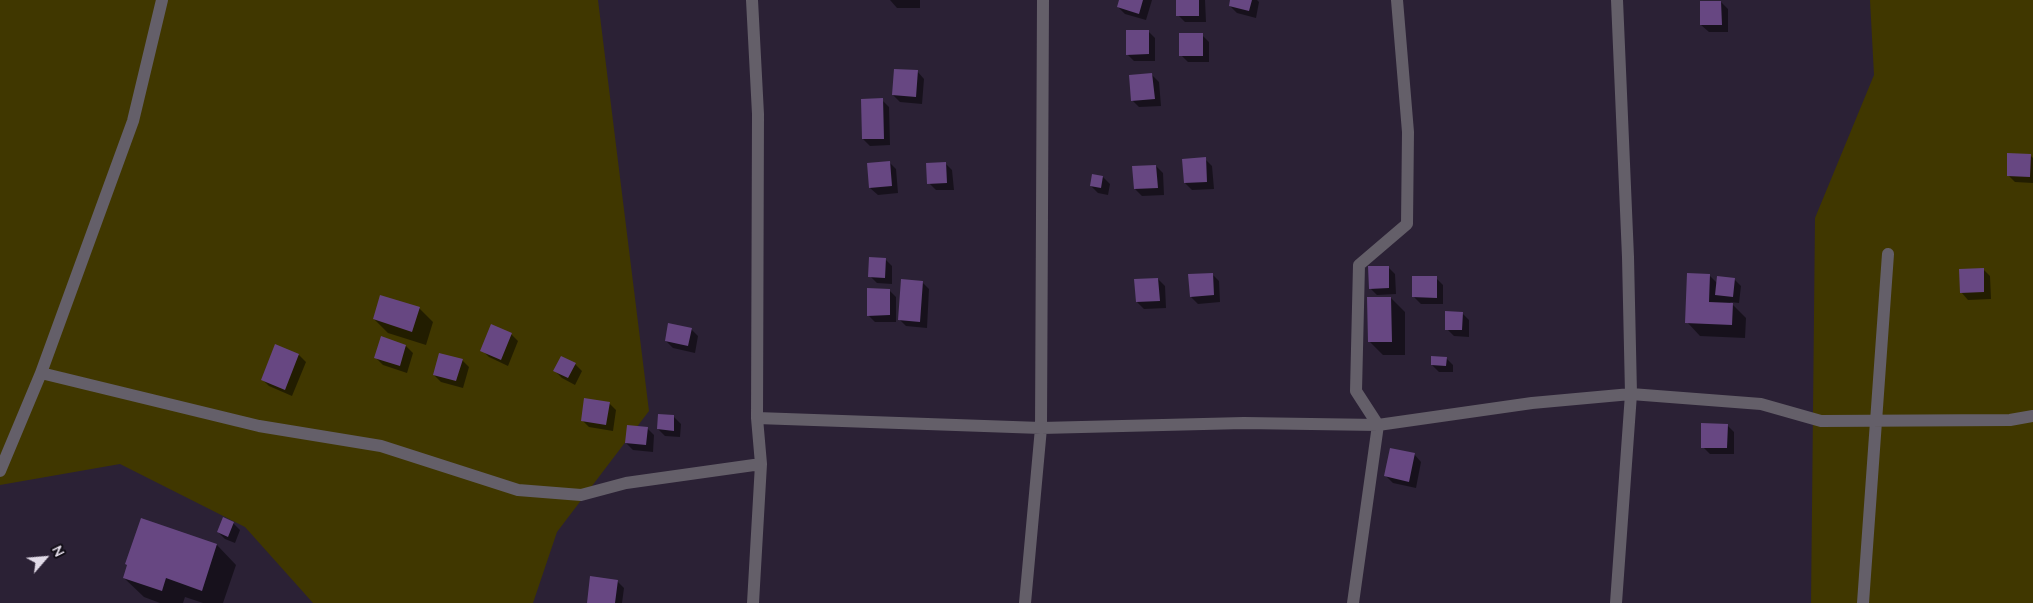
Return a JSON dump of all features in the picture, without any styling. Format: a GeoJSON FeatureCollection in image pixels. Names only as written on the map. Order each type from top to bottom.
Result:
{"type":"FeatureCollection","features":[{"type":"Feature","properties":{"kind":"street"},"geometry":{"type":"LineString","coordinates":[[0,471],[41,373],[133,121],[162,0]]}},
{"type":"Feature","properties":{"kind":"street"},"geometry":{"type":"LineString","coordinates":[[752,0],[758,114],[757,418],[761,464],[754,603]]}},
{"type":"Feature","properties":{"kind":"street"},"geometry":{"type":"LineString","coordinates":[[1025,603],[1041,428],[1044,0]]}},
{"type":"Feature","properties":{"kind":"street"},"geometry":{"type":"LineString","coordinates":[[1353,603],[1378,425],[1356,391],[1359,265],[1407,224],[1408,132],[1397,0]]}},
{"type":"Feature","properties":{"kind":"street"},"geometry":{"type":"LineString","coordinates":[[1616,603],[1631,394],[1628,257],[1617,0]]}},
{"type":"Feature","properties":{"kind":"street"},"geometry":{"type":"LineString","coordinates":[[1863,603],[1888,254]]}},
{"type":"Feature","properties":{"kind":"street"},"geometry":{"type":"LineString","coordinates":[[41,373],[259,426],[380,446],[518,490],[580,495],[626,483],[761,464]]}},
{"type":"Feature","properties":{"kind":"street"},"geometry":{"type":"LineString","coordinates":[[757,418],[1041,428],[1244,423],[1378,425],[1532,403],[1631,394],[1761,404],[1821,421],[2010,420],[2033,416]]}},
{"type":"Feature","properties":{"kind":"shaded area"},"geometry":{"type":"Polygon","coordinates":[[[0,0],[598,0],[649,411],[557,532],[533,603],[313,603],[245,527],[120,464],[0,485],[0,0]]]}},
{"type":"Feature","properties":{"kind":"shaded area"},"geometry":{"type":"Polygon","coordinates":[[[1870,0],[2033,0],[2033,603],[1811,603],[1815,218],[1874,75],[1870,0]]]}},
{"type":"Feature","properties":{"kind":"building"},"geometry":{"type":"Polygon","coordinates":[[[1119,0],[1143,0],[1139,14],[1117,7],[1119,0]]]}},
{"type":"Feature","properties":{"kind":"building"},"geometry":{"type":"Polygon","coordinates":[[[1176,0],[1199,0],[1199,16],[1176,16],[1176,0]]]}},
{"type":"Feature","properties":{"kind":"building"},"geometry":{"type":"Polygon","coordinates":[[[1230,0],[1252,0],[1249,11],[1229,6],[1230,0]]]}},
{"type":"Feature","properties":{"kind":"building"},"geometry":{"type":"Polygon","coordinates":[[[1700,1],[1721,1],[1722,25],[1700,25],[1700,1]]]}},
{"type":"Feature","properties":{"kind":"building"},"geometry":{"type":"Polygon","coordinates":[[[1126,30],[1149,30],[1149,54],[1126,55],[1126,30]]]}},
{"type":"Feature","properties":{"kind":"building"},"geometry":{"type":"Polygon","coordinates":[[[1179,33],[1203,33],[1203,56],[1179,56],[1179,33]]]}},
{"type":"Feature","properties":{"kind":"building"},"geometry":{"type":"Polygon","coordinates":[[[894,69],[918,70],[916,97],[892,95],[894,69]]]}},
{"type":"Feature","properties":{"kind":"building"},"geometry":{"type":"Polygon","coordinates":[[[1152,73],[1155,99],[1131,101],[1129,75],[1152,73]]]}},
{"type":"Feature","properties":{"kind":"building"},"geometry":{"type":"Polygon","coordinates":[[[883,98],[884,139],[862,139],[861,99],[883,98]]]}},
{"type":"Feature","properties":{"kind":"building"},"geometry":{"type":"Polygon","coordinates":[[[2007,153],[2031,154],[2030,177],[2007,176],[2007,153]]]}},
{"type":"Feature","properties":{"kind":"building"},"geometry":{"type":"Polygon","coordinates":[[[1206,157],[1207,182],[1184,183],[1182,159],[1206,157]]]}},
{"type":"Feature","properties":{"kind":"building"},"geometry":{"type":"Polygon","coordinates":[[[890,161],[892,186],[869,188],[867,163],[890,161]]]}},
{"type":"Feature","properties":{"kind":"building"},"geometry":{"type":"Polygon","coordinates":[[[946,162],[947,183],[927,184],[926,163],[946,162]]]}},
{"type":"Feature","properties":{"kind":"building"},"geometry":{"type":"Polygon","coordinates":[[[1156,165],[1158,188],[1134,189],[1132,166],[1156,165]]]}},
{"type":"Feature","properties":{"kind":"building"},"geometry":{"type":"Polygon","coordinates":[[[1092,174],[1103,176],[1101,188],[1090,186],[1092,174]]]}},
{"type":"Feature","properties":{"kind":"building"},"geometry":{"type":"Polygon","coordinates":[[[869,257],[886,258],[885,278],[868,277],[869,257]]]}},
{"type":"Feature","properties":{"kind":"building"},"geometry":{"type":"Polygon","coordinates":[[[1368,266],[1389,266],[1389,288],[1369,289],[1368,266]]]}},
{"type":"Feature","properties":{"kind":"building"},"geometry":{"type":"Polygon","coordinates":[[[1984,268],[1984,292],[1960,293],[1959,269],[1984,268]]]}},
{"type":"Feature","properties":{"kind":"building"},"geometry":{"type":"Polygon","coordinates":[[[1213,273],[1214,295],[1190,297],[1188,274],[1213,273]]]}},
{"type":"Feature","properties":{"kind":"building"},"geometry":{"type":"Polygon","coordinates":[[[1687,273],[1710,274],[1709,302],[1733,303],[1732,325],[1685,323],[1687,273]]]}},
{"type":"Feature","properties":{"kind":"building"},"geometry":{"type":"Polygon","coordinates":[[[1412,276],[1437,276],[1437,298],[1412,297],[1412,276]]]}},
{"type":"Feature","properties":{"kind":"building"},"geometry":{"type":"Polygon","coordinates":[[[1717,276],[1735,278],[1733,297],[1715,295],[1717,276]]]}},
{"type":"Feature","properties":{"kind":"building"},"geometry":{"type":"Polygon","coordinates":[[[1158,278],[1160,301],[1136,302],[1134,279],[1158,278]]]}},
{"type":"Feature","properties":{"kind":"building"},"geometry":{"type":"Polygon","coordinates":[[[901,279],[923,281],[920,322],[898,320],[901,279]]]}},
{"type":"Feature","properties":{"kind":"building"},"geometry":{"type":"Polygon","coordinates":[[[867,288],[890,289],[890,315],[867,316],[867,288]]]}},
{"type":"Feature","properties":{"kind":"building"},"geometry":{"type":"Polygon","coordinates":[[[380,295],[420,307],[412,332],[373,319],[380,295]]]}},
{"type":"Feature","properties":{"kind":"building"},"geometry":{"type":"Polygon","coordinates":[[[1367,297],[1391,297],[1392,342],[1368,342],[1367,297]]]}},
{"type":"Feature","properties":{"kind":"building"},"geometry":{"type":"Polygon","coordinates":[[[1445,311],[1463,312],[1462,330],[1445,330],[1445,311]]]}},
{"type":"Feature","properties":{"kind":"building"},"geometry":{"type":"Polygon","coordinates":[[[668,323],[692,328],[688,346],[665,341],[668,323]]]}},
{"type":"Feature","properties":{"kind":"building"},"geometry":{"type":"Polygon","coordinates":[[[491,324],[512,333],[501,360],[480,351],[491,324]]]}},
{"type":"Feature","properties":{"kind":"building"},"geometry":{"type":"Polygon","coordinates":[[[381,336],[406,345],[400,366],[374,358],[381,336]]]}},
{"type":"Feature","properties":{"kind":"building"},"geometry":{"type":"Polygon","coordinates":[[[275,344],[299,354],[285,390],[261,380],[275,344]]]}},
{"type":"Feature","properties":{"kind":"building"},"geometry":{"type":"Polygon","coordinates":[[[439,353],[463,359],[456,381],[433,375],[439,353]]]}},
{"type":"Feature","properties":{"kind":"building"},"geometry":{"type":"Polygon","coordinates":[[[561,356],[576,363],[568,378],[553,371],[561,356]]]}},
{"type":"Feature","properties":{"kind":"building"},"geometry":{"type":"Polygon","coordinates":[[[1431,356],[1447,357],[1446,366],[1431,365],[1431,356]]]}},
{"type":"Feature","properties":{"kind":"building"},"geometry":{"type":"Polygon","coordinates":[[[584,398],[610,402],[606,425],[581,421],[584,398]]]}},
{"type":"Feature","properties":{"kind":"building"},"geometry":{"type":"Polygon","coordinates":[[[658,414],[674,415],[674,431],[657,429],[658,414]]]}},
{"type":"Feature","properties":{"kind":"building"},"geometry":{"type":"Polygon","coordinates":[[[1701,423],[1728,424],[1727,448],[1701,448],[1701,423]]]}},
{"type":"Feature","properties":{"kind":"building"},"geometry":{"type":"Polygon","coordinates":[[[627,425],[648,427],[646,445],[625,443],[627,425]]]}},
{"type":"Feature","properties":{"kind":"building"},"geometry":{"type":"Polygon","coordinates":[[[1390,448],[1415,453],[1409,482],[1384,476],[1390,448]]]}},
{"type":"Feature","properties":{"kind":"building"},"geometry":{"type":"Polygon","coordinates":[[[223,517],[234,522],[228,537],[217,532],[223,517]]]}},
{"type":"Feature","properties":{"kind":"building"},"geometry":{"type":"Polygon","coordinates":[[[141,518],[217,544],[202,591],[166,578],[162,591],[123,578],[127,565],[125,564],[141,518]]]}},
{"type":"Feature","properties":{"kind":"building"},"geometry":{"type":"Polygon","coordinates":[[[590,576],[618,580],[615,603],[587,603],[590,576]]]}}]}
